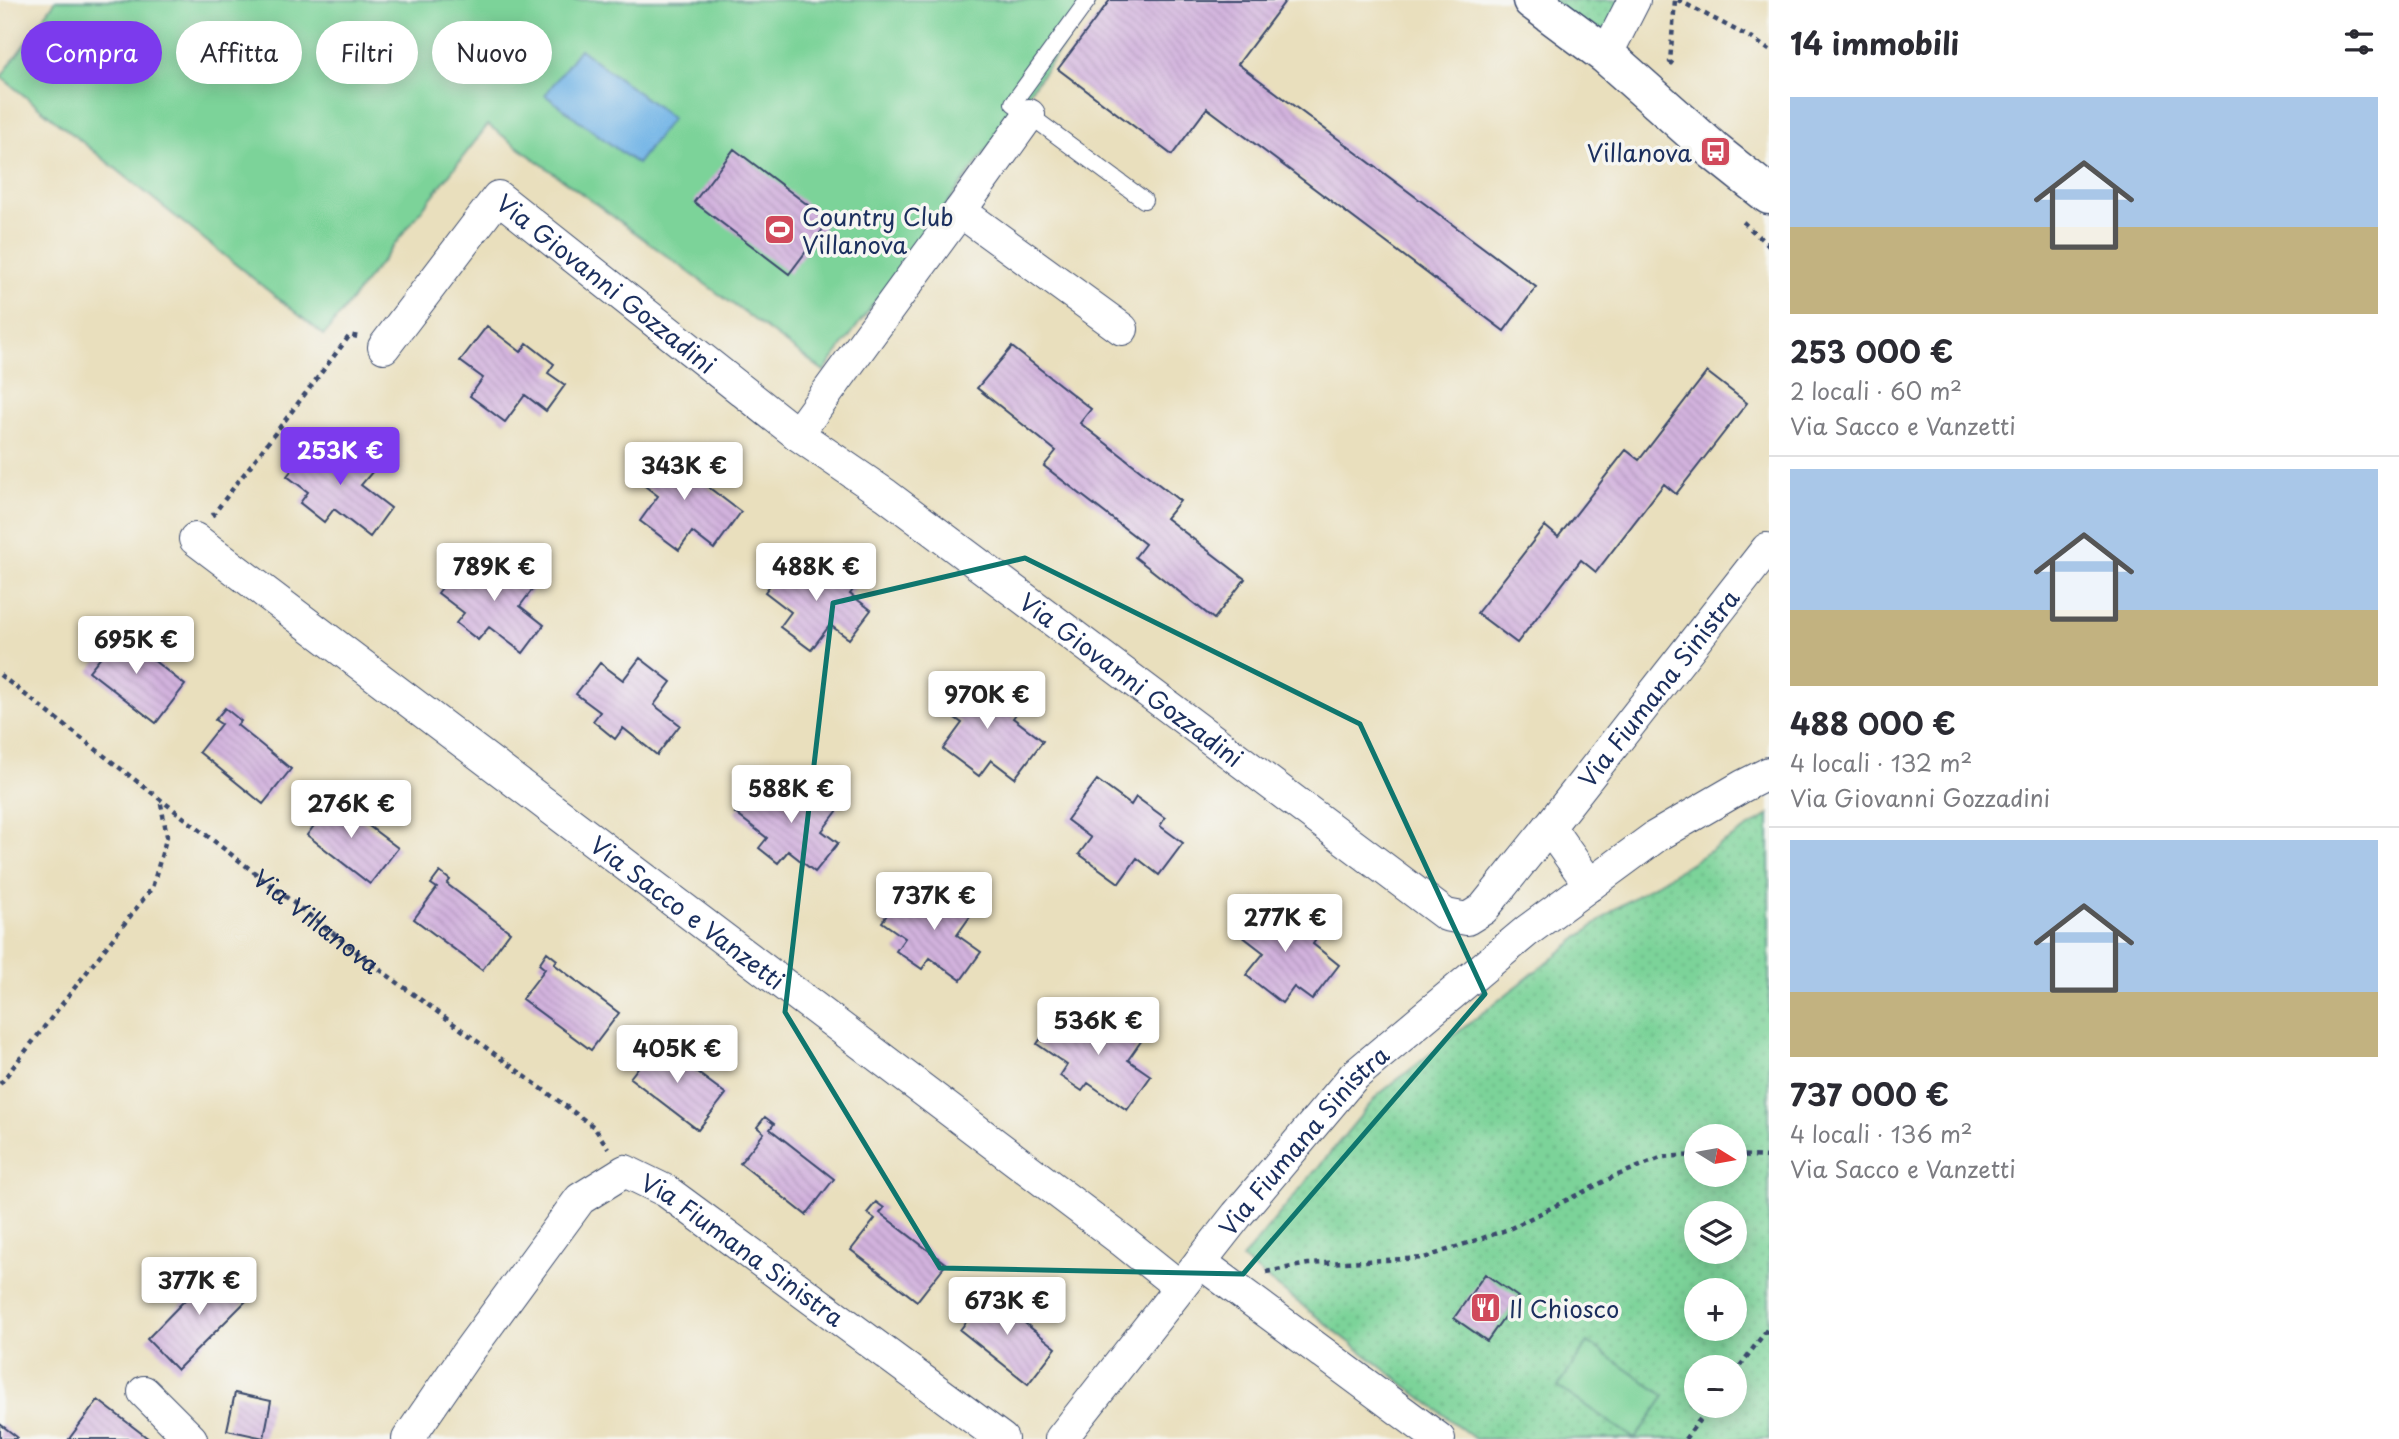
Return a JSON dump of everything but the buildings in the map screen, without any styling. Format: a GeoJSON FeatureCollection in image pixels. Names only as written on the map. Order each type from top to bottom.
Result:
{"type":"FeatureCollection","features":[{"type":"Feature","properties":{"kind":"main road"},"geometry":{"type":"LineString","coordinates":[[1532,0],[1606,55],[1715,152],[1769,195]]}},
{"type":"Feature","properties":{"kind":"street"},"geometry":{"type":"LineString","coordinates":[[1606,55],[1634,0]]}},
{"type":"Feature","properties":{"kind":"street"},"geometry":{"type":"LineString","coordinates":[[797,433],[1029,115]]}},
{"type":"Feature","properties":{"kind":"street","name":"Via Giovanni Gozzadini"},"geometry":{"type":"LineString","coordinates":[[384,347],[498,197],[797,433],[886,495],[1446,915],[1467,919]]}},
{"type":"Feature","properties":{"kind":"street"},"geometry":{"type":"LineString","coordinates":[[960,212],[1122,328]]}},
{"type":"Feature","properties":{"kind":"street","name":"Via Sacco e Vanzetti"},"geometry":{"type":"LineString","coordinates":[[195,539],[1180,1287]]}},
{"type":"Feature","properties":{"kind":"street","name":"Via Fiumana Sinistra"},"geometry":{"type":"LineString","coordinates":[[1467,919],[1483,909],[1767,549]]}},
{"type":"Feature","properties":{"kind":"street","name":"Via Fiumana Sinistra"},"geometry":{"type":"LineString","coordinates":[[1061,1439],[1200,1262],[1354,1076],[1527,931],[1590,885],[1656,837],[1769,773]]}},
{"type":"Feature","properties":{"kind":"street"},"geometry":{"type":"LineString","coordinates":[[1549,827],[1590,885]]}},
{"type":"Feature","properties":{"kind":"street","name":"Via Fiumana Sinistra"},"geometry":{"type":"LineString","coordinates":[[408,1439],[580,1199],[625,1171],[666,1191],[1002,1439]]}},
{"type":"Feature","properties":{"kind":"street"},"geometry":{"type":"LineString","coordinates":[[1200,1262],[1439,1439]]}},
{"type":"Feature","properties":{"kind":"street"},"geometry":{"type":"LineString","coordinates":[[144,1392],[191,1439]]}},
{"type":"Feature","properties":{"kind":"lane"},"geometry":{"type":"LineString","coordinates":[[1088,0],[1013,103],[1144,201]]}},
{"type":"Feature","properties":{"kind":"path"},"geometry":{"type":"LineString","coordinates":[[1679,71],[1670,62],[1676,0],[1753,39],[1769,50]]}},
{"type":"Feature","properties":{"kind":"path"},"geometry":{"type":"LineString","coordinates":[[195,539],[350,335],[384,347]]}},
{"type":"Feature","properties":{"kind":"path","name":"Via Villanova"},"geometry":{"type":"LineString","coordinates":[[0,675],[375,966],[594,1127],[625,1171]]}},
{"type":"Feature","properties":{"kind":"path"},"geometry":{"type":"LineString","coordinates":[[0,1084],[152,888],[167,836],[160,798]]}},
{"type":"Feature","properties":{"kind":"path"},"geometry":{"type":"LineString","coordinates":[[1228,1283],[1259,1273],[1308,1264],[1424,1258],[1509,1229],[1613,1177],[1663,1157],[1684,1156]]}},
{"type":"Feature","properties":{"kind":"path"},"geometry":{"type":"LineString","coordinates":[[1747,1156],[1769,1157]]}},
{"type":"Feature","properties":{"kind":"path"},"geometry":{"type":"LineString","coordinates":[[1747,1357],[1769,1327]]}},
{"type":"Feature","properties":{"kind":"path"},"geometry":{"type":"LineString","coordinates":[[1685,1439],[1701,1418]]}},
{"type":"Feature","properties":{"kind":"highlighted area"},"geometry":{"type":"Polygon","coordinates":[[[1025,558],[1360,724],[1485,994],[1243,1274],[940,1268],[785,1012],[833,603],[1025,558]]]}},
{"type":"Feature","properties":{"kind":"green space","name":"Country Club Villanova"},"geometry":{"type":"Polygon","coordinates":[[[56,0],[1097,0],[824,371],[488,125],[324,335],[1,77],[21,49],[21,84],[162,84],[162,21],[41,21],[56,0]]]}},
{"type":"Feature","properties":{"kind":"green space"},"geometry":{"type":"Polygon","coordinates":[[[1536,0],[1628,0],[1603,49],[1536,0]]]}},
{"type":"Feature","properties":{"kind":"green space"},"geometry":{"type":"Polygon","coordinates":[[[1769,815],[1769,1439],[1475,1439],[1242,1259],[1378,1095],[1615,909],[1769,815]]]}},
{"type":"Feature","properties":{"kind":"green space"},"geometry":{"type":"Polygon","coordinates":[[[1588,1342],[1665,1396],[1635,1439],[1558,1387],[1588,1342]]]}},
{"type":"Feature","properties":{"kind":"water"},"geometry":{"type":"Polygon","coordinates":[[[580,49],[672,118],[637,164],[545,95],[580,49]]]}},
{"type":"Feature","properties":{"kind":"place","name":"Villanova"},"geometry":{"type":"Point","coordinates":[1715,152]}},
{"type":"Feature","properties":{"kind":"place","name":"Country Club Villanova"},"geometry":{"type":"Point","coordinates":[779,230]}},
{"type":"Feature","properties":{"kind":"place","name":"Il Chiosco"},"geometry":{"type":"Point","coordinates":[1486,1308]}}]}
